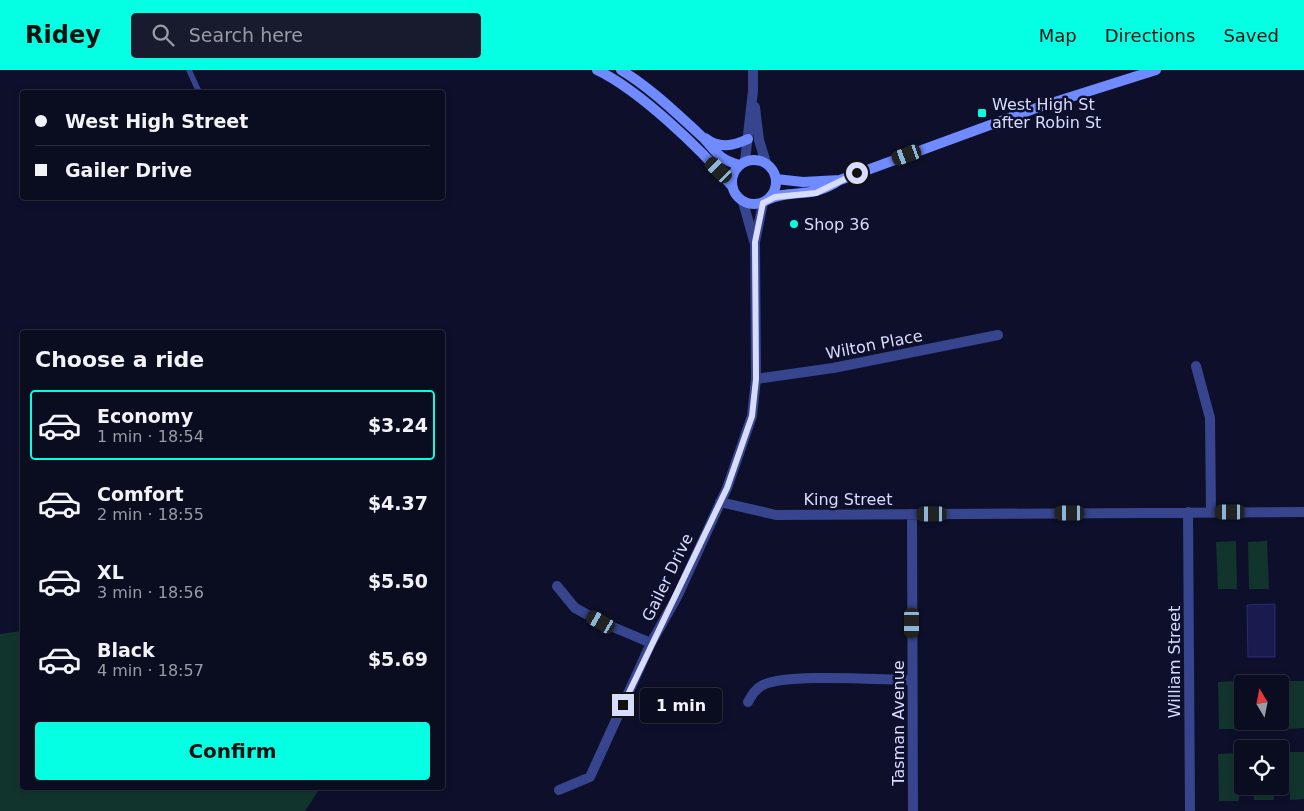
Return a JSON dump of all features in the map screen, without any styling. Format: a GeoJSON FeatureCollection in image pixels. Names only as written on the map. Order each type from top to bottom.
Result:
{"type":"FeatureCollection","features":[{"type":"Feature","properties":{"kind":"main road"},"geometry":{"type":"LineString","coordinates":[[597,70],[644,100],[719,170],[731,185]]}},
{"type":"Feature","properties":{"kind":"main road"},"geometry":{"type":"LineString","coordinates":[[621,70],[664,102],[704,138],[720,158],[742,163],[759,161],[766,163],[771,168],[776,179],[774,191],[765,202]]}},
{"type":"Feature","properties":{"kind":"main road"},"geometry":{"type":"LineString","coordinates":[[742,163],[731,178],[731,185],[733,192],[749,205],[765,202],[775,197],[816,193],[840,180],[1039,107],[1156,70]]}},
{"type":"Feature","properties":{"kind":"main road"},"geometry":{"type":"LineString","coordinates":[[704,138],[721,146],[737,144],[748,139]]}},
{"type":"Feature","properties":{"kind":"main road"},"geometry":{"type":"LineString","coordinates":[[776,179],[803,182],[840,180]]}},
{"type":"Feature","properties":{"kind":"street"},"geometry":{"type":"LineString","coordinates":[[742,163],[748,139],[753,91],[753,70]]}},
{"type":"Feature","properties":{"kind":"street"},"geometry":{"type":"LineString","coordinates":[[753,91],[759,140],[766,163]]}},
{"type":"Feature","properties":{"kind":"street"},"geometry":{"type":"LineString","coordinates":[[743,202],[755,242]]}},
{"type":"Feature","properties":{"kind":"street"},"geometry":{"type":"LineString","coordinates":[[720,502],[727,488],[752,416],[756,379],[755,242],[765,202]]}},
{"type":"Feature","properties":{"kind":"street","name":"Wilton Place"},"geometry":{"type":"LineString","coordinates":[[756,379],[834,368],[998,335]]}},
{"type":"Feature","properties":{"kind":"street"},"geometry":{"type":"LineString","coordinates":[[1196,366],[1210,418],[1211,512]]}},
{"type":"Feature","properties":{"kind":"street","name":"King Street"},"geometry":{"type":"LineString","coordinates":[[720,502],[776,515],[1304,512]]}},
{"type":"Feature","properties":{"kind":"street","name":"Gailer Drive"},"geometry":{"type":"LineString","coordinates":[[559,790],[590,777],[651,643],[677,597],[720,502]]}},
{"type":"Feature","properties":{"kind":"street","name":"William Street"},"geometry":{"type":"LineString","coordinates":[[1188,512],[1190,811]]}},
{"type":"Feature","properties":{"kind":"street","name":"Tasman Avenue"},"geometry":{"type":"LineString","coordinates":[[912,514],[913,811]]}},
{"type":"Feature","properties":{"kind":"street"},"geometry":{"type":"LineString","coordinates":[[557,586],[576,608],[601,622],[651,643]]}},
{"type":"Feature","properties":{"kind":"street"},"geometry":{"type":"LineString","coordinates":[[748,702],[755,691],[764,684],[792,679],[912,680]]}},
{"type":"Feature","properties":{"kind":"lane"},"geometry":{"type":"LineString","coordinates":[[189,70],[198,90]]}},
{"type":"Feature","properties":{"kind":"green space"},"geometry":{"type":"Polygon","coordinates":[[[1236,541],[1237,589],[1218,589],[1216,542],[1236,541]]]}},
{"type":"Feature","properties":{"kind":"green space"},"geometry":{"type":"Polygon","coordinates":[[[1267,541],[1269,589],[1249,589],[1248,542],[1267,541]]]}},
{"type":"Feature","properties":{"kind":"green space"},"geometry":{"type":"Polygon","coordinates":[[[20,631],[20,790],[319,790],[305,811],[0,811],[0,634],[20,631]]]}},
{"type":"Feature","properties":{"kind":"green space"},"geometry":{"type":"Polygon","coordinates":[[[1234,681],[1234,729],[1219,729],[1218,682],[1234,681]]]}},
{"type":"Feature","properties":{"kind":"green space"},"geometry":{"type":"Polygon","coordinates":[[[1289,681],[1304,681],[1304,728],[1289,729],[1289,681]]]}},
{"type":"Feature","properties":{"kind":"green space"},"geometry":{"type":"Polygon","coordinates":[[[1289,752],[1304,752],[1304,799],[1290,800],[1289,752]]]}},
{"type":"Feature","properties":{"kind":"green space"},"geometry":{"type":"Polygon","coordinates":[[[1234,753],[1234,795],[1239,795],[1239,801],[1219,801],[1218,754],[1234,753]]]}},
{"type":"Feature","properties":{"kind":"green space"},"geometry":{"type":"Polygon","coordinates":[[[1254,795],[1274,795],[1274,800],[1254,800],[1254,795]]]}},
{"type":"Feature","properties":{"kind":"building"},"geometry":{"type":"Polygon","coordinates":[[[1275,604],[1275,657],[1248,657],[1247,605],[1275,604]]]}},
{"type":"Feature","properties":{"kind":"place","name":"West High St after Robin St"},"geometry":{"type":"Point","coordinates":[982,113]}},
{"type":"Feature","properties":{"kind":"place","name":"Shop 36"},"geometry":{"type":"Point","coordinates":[794,224]}},
{"type":"Feature","properties":{"kind":"route"},"geometry":{"type":"LineString","coordinates":[[623,705],[651,643],[677,597],[727,488],[752,416],[756,379],[755,242],[763,203],[775,197],[816,193],[857,173]]}}]}
